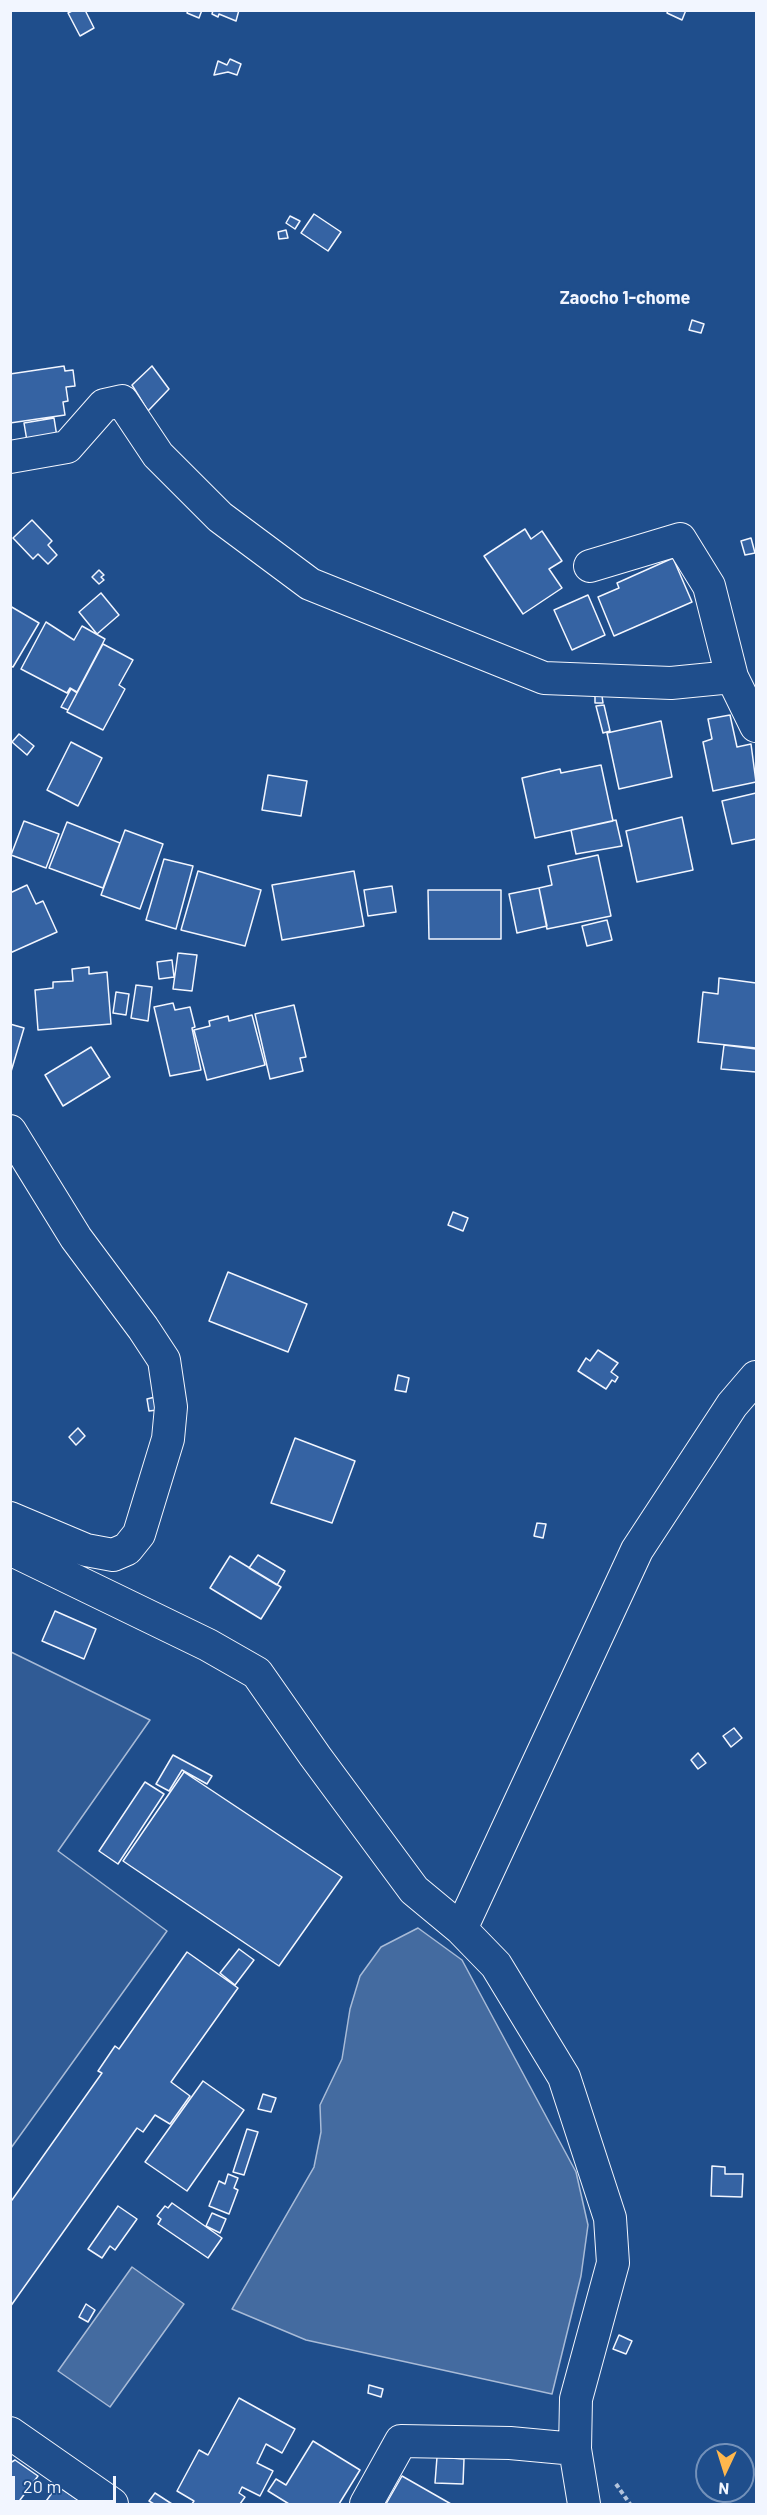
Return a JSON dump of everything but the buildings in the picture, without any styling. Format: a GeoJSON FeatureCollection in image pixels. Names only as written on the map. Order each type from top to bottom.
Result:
{"type":"FeatureCollection","features":[{"type":"Feature","properties":{"kind":"street"},"geometry":{"type":"LineString","coordinates":[[10,457],[67,447],[104,405],[122,401],[158,455],[220,518],[310,584],[544,678],[671,683],[732,677]]}},
{"type":"Feature","properties":{"kind":"street"},"geometry":{"type":"LineString","coordinates":[[590,566],[680,539],[709,586],[732,677],[756,726]]}},
{"type":"Feature","properties":{"kind":"street"},"geometry":{"type":"LineString","coordinates":[[10,1131],[76,1238],[164,1360],[171,1407],[168,1439],[140,1533],[127,1549],[112,1555],[86,1550],[10,1518]]}},
{"type":"Feature","properties":{"kind":"street"},"geometry":{"type":"LineString","coordinates":[[461,1929],[637,1550],[732,1405],[756,1377]]}},
{"type":"Feature","properties":{"kind":"street"},"geometry":{"type":"LineString","coordinates":[[10,1549],[208,1645],[257,1672],[315,1756],[414,1890],[461,1929],[495,1965],[564,2077],[610,2218],[613,2263],[576,2399],[575,2449],[584,2505]]}},
{"type":"Feature","properties":{"kind":"street"},"geometry":{"type":"LineString","coordinates":[[10,2433],[112,2505]]}},
{"type":"Feature","properties":{"kind":"street"},"geometry":{"type":"LineString","coordinates":[[366,2505],[401,2442],[510,2443],[575,2449]]}},
{"type":"Feature","properties":{"kind":"shaded area"},"geometry":{"type":"Polygon","coordinates":[[[11,1652],[150,1720],[58,1851],[167,1931],[11,2148],[11,1652]]]}},
{"type":"Feature","properties":{"kind":"shaded area"},"geometry":{"type":"Polygon","coordinates":[[[418,1928],[462,1960],[576,2172],[588,2225],[581,2276],[552,2394],[306,2340],[232,2309],[314,2167],[321,2132],[320,2105],[342,2059],[350,2009],[360,1976],[381,1947],[418,1928]]]}},
{"type":"Feature","properties":{"kind":"shaded area"},"geometry":{"type":"Polygon","coordinates":[[[132,2267],[184,2304],[110,2407],[58,2371],[132,2267]]]}},
{"type":"Feature","properties":{"kind":"district","name":"Zaocho 1-chome"},"geometry":{"type":"Point","coordinates":[625,298]}}]}
